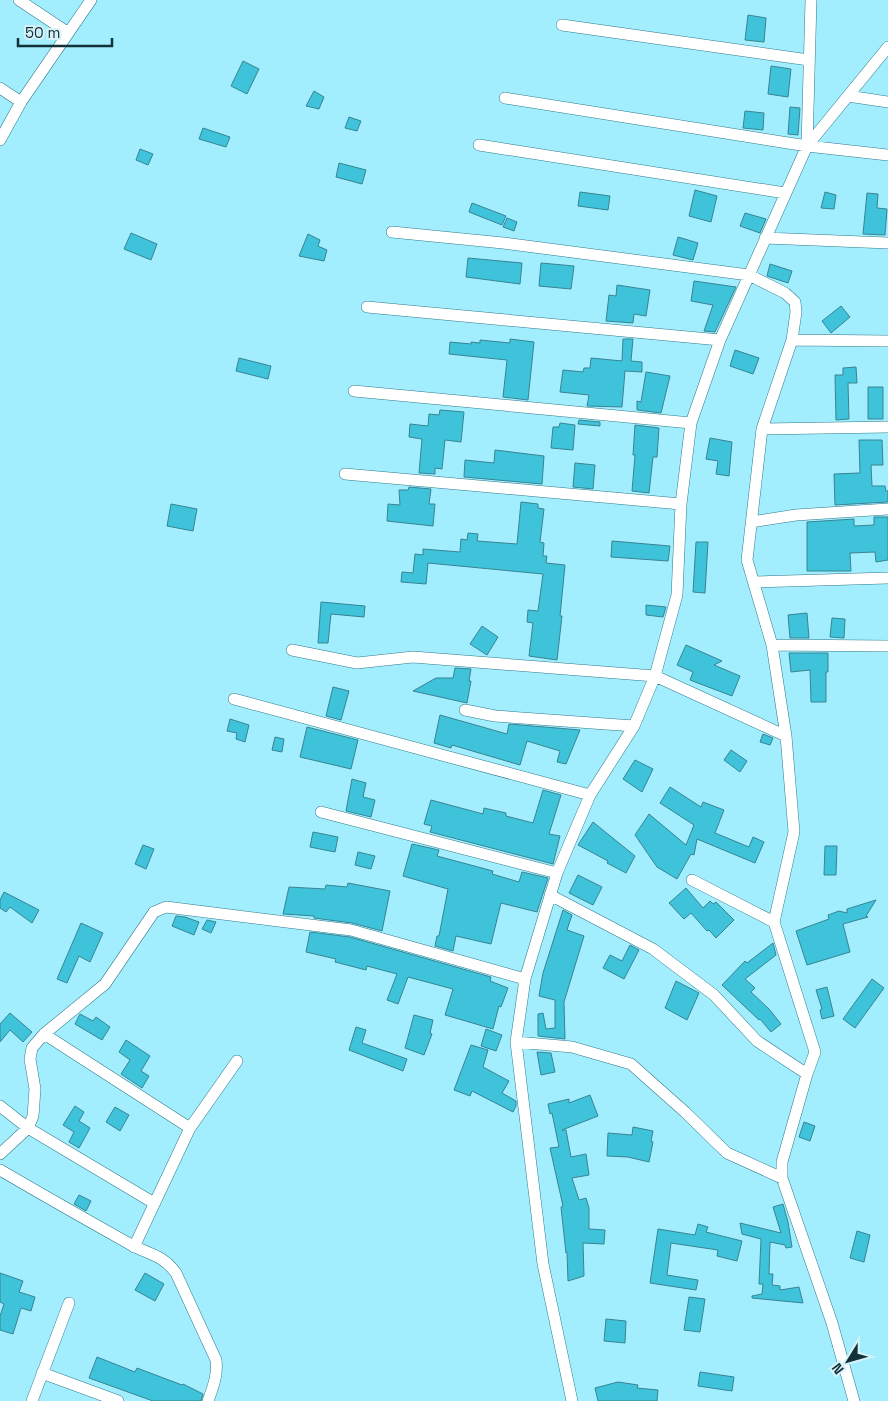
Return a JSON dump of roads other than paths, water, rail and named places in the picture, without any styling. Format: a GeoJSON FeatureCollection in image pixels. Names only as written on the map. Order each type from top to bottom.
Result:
{"type":"FeatureCollection","features":[{"type":"Feature","properties":{"kind":"street"},"geometry":{"type":"LineString","coordinates":[[19,0],[67,32]]}},
{"type":"Feature","properties":{"kind":"street"},"geometry":{"type":"LineString","coordinates":[[0,140],[21,102],[90,0]]}},
{"type":"Feature","properties":{"kind":"street"},"geometry":{"type":"LineString","coordinates":[[807,146],[811,0]]}},
{"type":"Feature","properties":{"kind":"street"},"geometry":{"type":"LineString","coordinates":[[562,25],[809,60]]}},
{"type":"Feature","properties":{"kind":"street"},"geometry":{"type":"LineString","coordinates":[[572,1401],[544,1264],[516,1042],[525,979],[557,873],[590,795],[634,726],[655,676],[677,595],[681,504],[691,422],[720,340],[807,146],[888,47]]}},
{"type":"Feature","properties":{"kind":"street"},"geometry":{"type":"LineString","coordinates":[[0,88],[21,102]]}},
{"type":"Feature","properties":{"kind":"street"},"geometry":{"type":"LineString","coordinates":[[848,96],[888,102]]}},
{"type":"Feature","properties":{"kind":"street"},"geometry":{"type":"LineString","coordinates":[[505,98],[807,146],[888,155]]}},
{"type":"Feature","properties":{"kind":"street"},"geometry":{"type":"LineString","coordinates":[[479,145],[786,194]]}},
{"type":"Feature","properties":{"kind":"street"},"geometry":{"type":"LineString","coordinates":[[392,232],[503,243],[749,275],[785,293],[795,302],[796,312],[792,340],[762,429],[747,560],[772,645],[786,736],[794,832],[774,922],[815,1052],[782,1162],[782,1178],[832,1323],[854,1401]]}},
{"type":"Feature","properties":{"kind":"street"},"geometry":{"type":"LineString","coordinates":[[766,238],[888,243]]}},
{"type":"Feature","properties":{"kind":"street"},"geometry":{"type":"LineString","coordinates":[[367,307],[720,340]]}},
{"type":"Feature","properties":{"kind":"street"},"geometry":{"type":"LineString","coordinates":[[792,340],[888,341]]}},
{"type":"Feature","properties":{"kind":"street"},"geometry":{"type":"LineString","coordinates":[[354,391],[691,422]]}},
{"type":"Feature","properties":{"kind":"street"},"geometry":{"type":"LineString","coordinates":[[762,429],[888,427]]}},
{"type":"Feature","properties":{"kind":"street"},"geometry":{"type":"LineString","coordinates":[[345,474],[681,504]]}},
{"type":"Feature","properties":{"kind":"street"},"geometry":{"type":"LineString","coordinates":[[751,522],[796,515],[888,509]]}},
{"type":"Feature","properties":{"kind":"street"},"geometry":{"type":"LineString","coordinates":[[755,582],[888,578]]}},
{"type":"Feature","properties":{"kind":"street"},"geometry":{"type":"LineString","coordinates":[[772,645],[888,646]]}},
{"type":"Feature","properties":{"kind":"street"},"geometry":{"type":"LineString","coordinates":[[292,650],[358,663],[413,657],[655,676],[786,736]]}},
{"type":"Feature","properties":{"kind":"street"},"geometry":{"type":"LineString","coordinates":[[234,699],[590,795]]}},
{"type":"Feature","properties":{"kind":"street"},"geometry":{"type":"LineString","coordinates":[[465,710],[495,716],[634,726]]}},
{"type":"Feature","properties":{"kind":"street"},"geometry":{"type":"LineString","coordinates":[[321,812],[557,873]]}},
{"type":"Feature","properties":{"kind":"street"},"geometry":{"type":"LineString","coordinates":[[692,880],[774,922]]}},
{"type":"Feature","properties":{"kind":"street"},"geometry":{"type":"LineString","coordinates":[[550,895],[653,949],[714,995],[757,1041],[807,1074]]}},
{"type":"Feature","properties":{"kind":"street"},"geometry":{"type":"LineString","coordinates":[[0,1154],[28,1128],[33,1116],[35,1089],[30,1059],[32,1048],[44,1034],[105,984],[154,912],[166,907],[351,930],[525,979]]}},
{"type":"Feature","properties":{"kind":"street"},"geometry":{"type":"LineString","coordinates":[[44,1034],[190,1128]]}},
{"type":"Feature","properties":{"kind":"street"},"geometry":{"type":"LineString","coordinates":[[516,1042],[572,1047],[631,1064],[727,1152],[782,1178]]}},
{"type":"Feature","properties":{"kind":"street"},"geometry":{"type":"LineString","coordinates":[[134,1247],[190,1128],[237,1061]]}},
{"type":"Feature","properties":{"kind":"street"},"geometry":{"type":"LineString","coordinates":[[0,1106],[28,1128],[154,1203]]}},
{"type":"Feature","properties":{"kind":"street"},"geometry":{"type":"LineString","coordinates":[[0,1170],[134,1247],[159,1256],[169,1264],[176,1274],[216,1360],[218,1370],[208,1401]]}},
{"type":"Feature","properties":{"kind":"street"},"geometry":{"type":"LineString","coordinates":[[32,1401],[69,1303]]}},
{"type":"Feature","properties":{"kind":"street"},"geometry":{"type":"LineString","coordinates":[[42,1373],[118,1401]]}}]}
